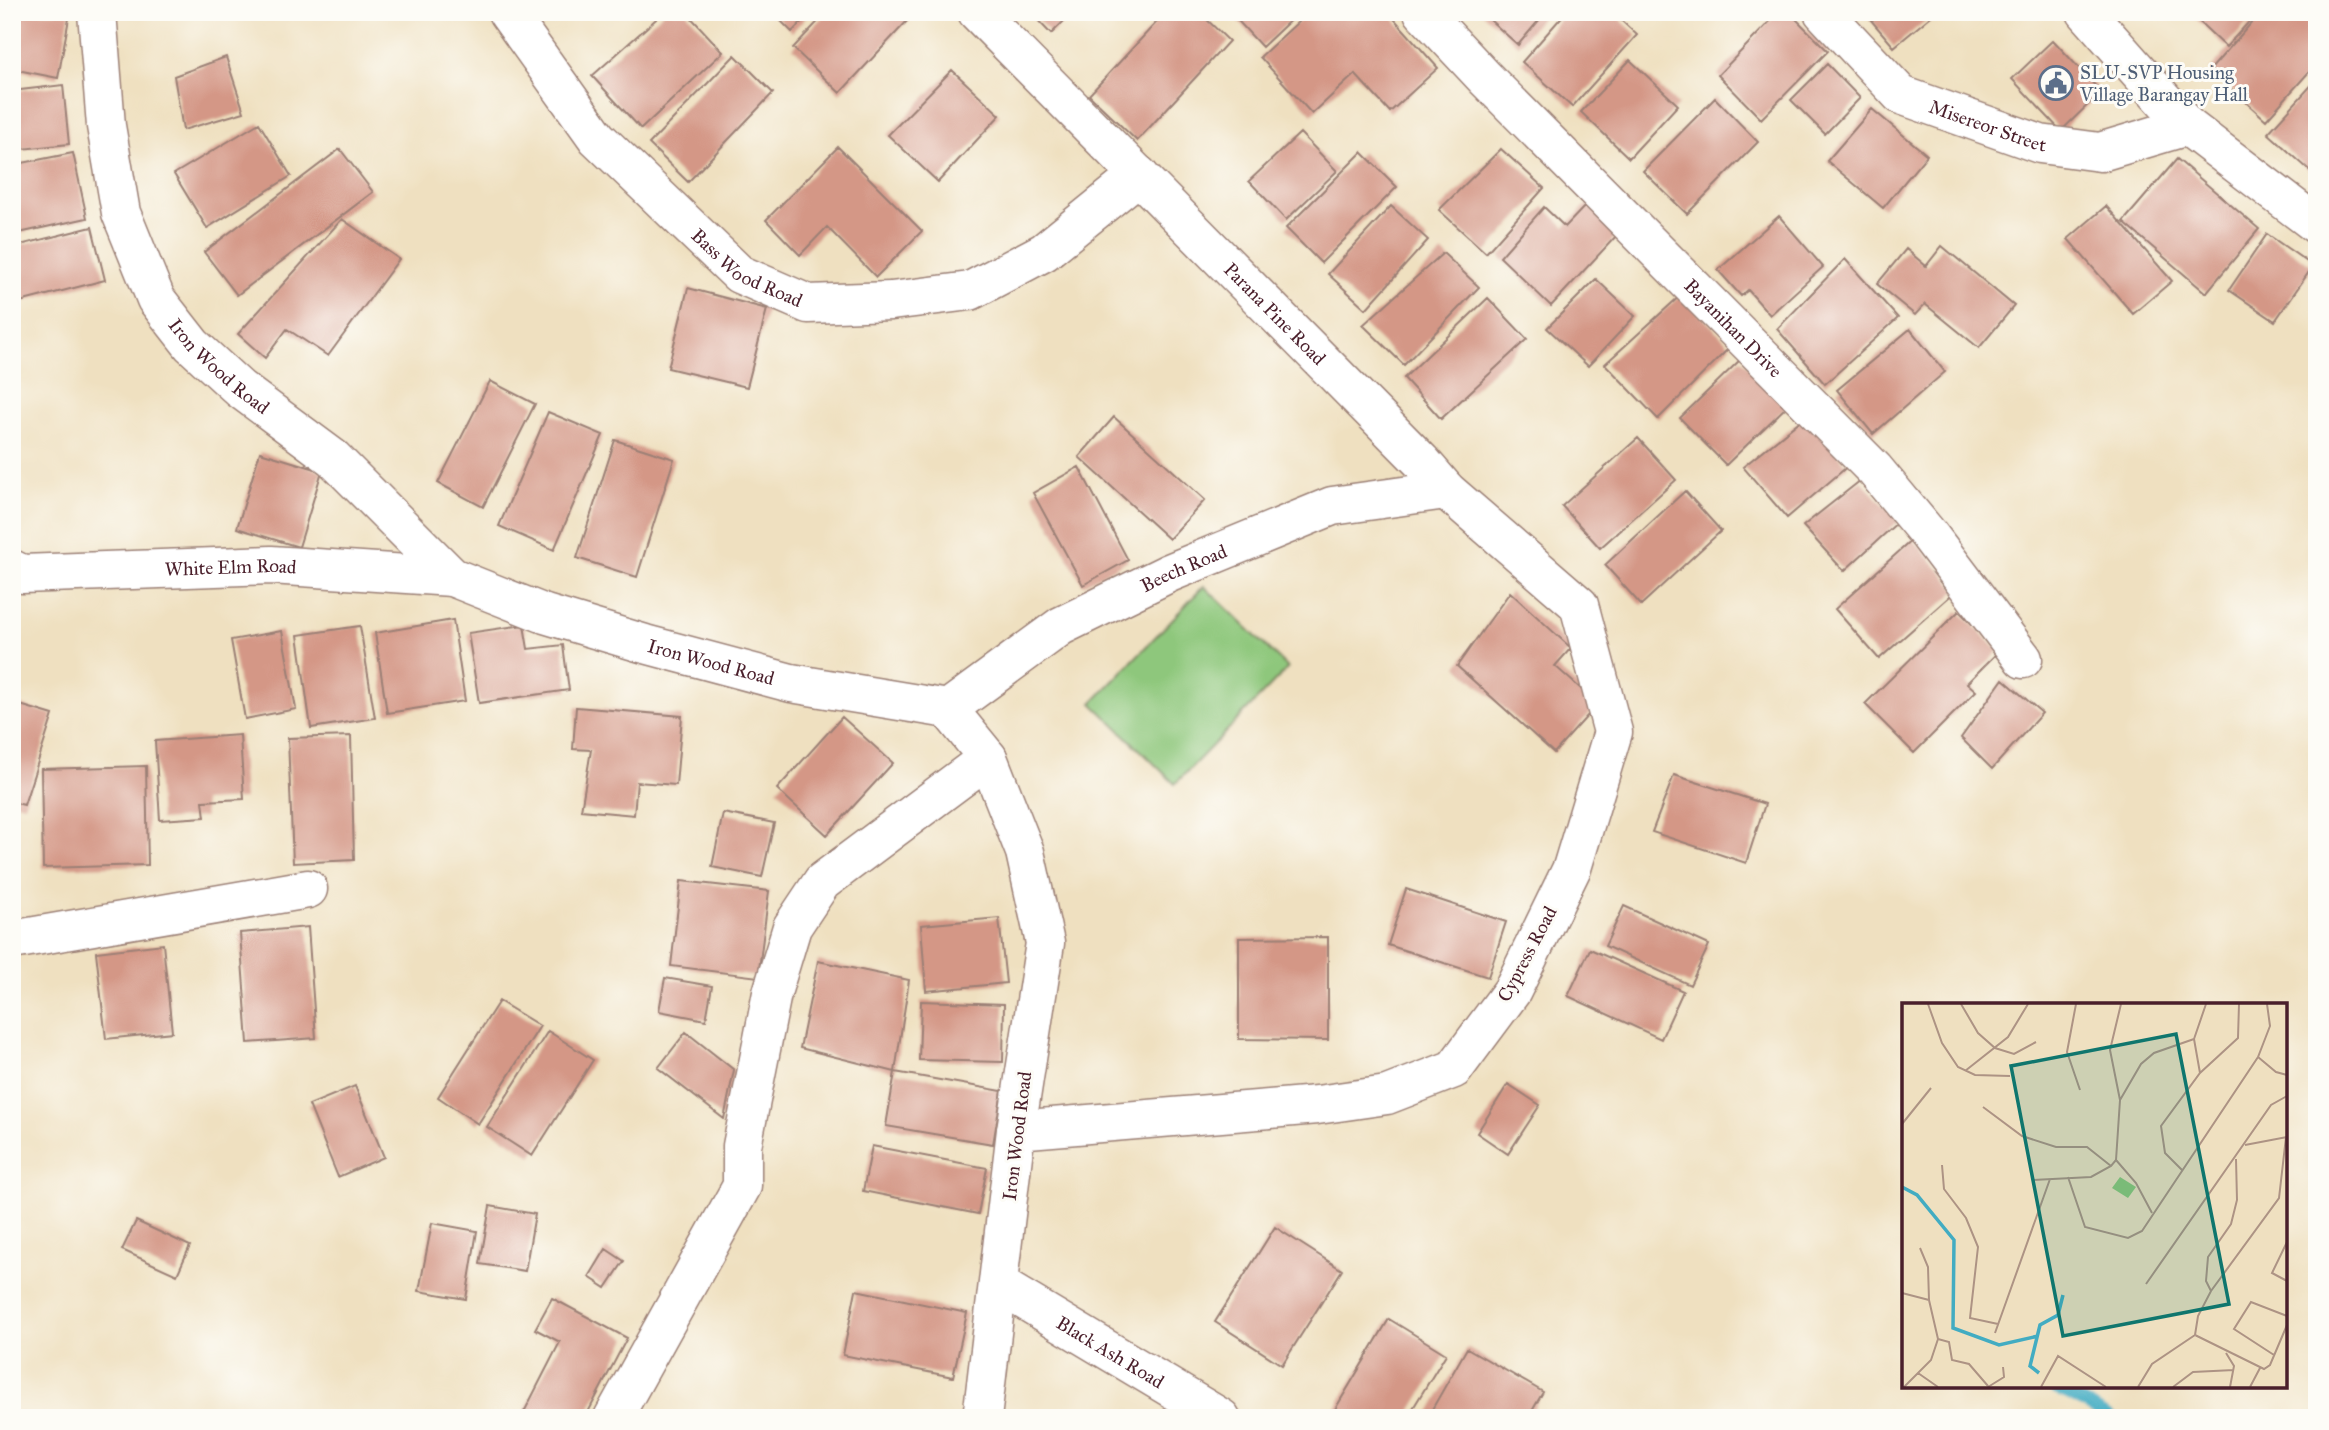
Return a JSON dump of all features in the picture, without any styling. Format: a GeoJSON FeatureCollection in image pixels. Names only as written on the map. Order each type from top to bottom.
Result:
{"type":"FeatureCollection","features":[{"type":"Feature","properties":{"kind":"street","name":"Iron Wood Road"},"geometry":{"type":"LineString","coordinates":[[97,12],[106,126],[121,213],[156,299],[192,345],[240,389],[333,458],[452,577],[545,614],[645,644],[791,682],[948,709],[988,758],[1025,852],[1045,943],[1016,1130],[982,1418]]}},
{"type":"Feature","properties":{"kind":"street","name":"Bass Wood Road"},"geometry":{"type":"LineString","coordinates":[[507,12],[597,138],[739,274],[808,304],[891,301],[970,291],[1044,252],[1139,174]]}},
{"type":"Feature","properties":{"kind":"street","name":"Parana Pine Road"},"geometry":{"type":"LineString","coordinates":[[977,12],[1421,461],[1446,490],[1579,605]]}},
{"type":"Feature","properties":{"kind":"street","name":"Bayanihan Drive"},"geometry":{"type":"LineString","coordinates":[[1423,12],[1485,79],[1875,470],[1929,535],[2023,659]]}},
{"type":"Feature","properties":{"kind":"street","name":"Misereor Street"},"geometry":{"type":"LineString","coordinates":[[1823,12],[1901,95],[2040,144],[2100,152],[2187,126]]}},
{"type":"Feature","properties":{"kind":"street"},"geometry":{"type":"LineString","coordinates":[[2086,12],[2187,126],[2317,225]]}},
{"type":"Feature","properties":{"kind":"street","name":"Beech Road"},"geometry":{"type":"LineString","coordinates":[[948,709],[1061,626],[1169,573],[1332,506],[1446,490]]}},
{"type":"Feature","properties":{"kind":"street","name":"White Elm Road"},"geometry":{"type":"LineString","coordinates":[[12,569],[22,574],[271,565],[452,577]]}},
{"type":"Feature","properties":{"kind":"street","name":"Cypress Road"},"geometry":{"type":"LineString","coordinates":[[1016,1130],[1317,1105],[1387,1095],[1454,1069],[1512,991],[1572,868],[1613,732],[1579,605]]}},
{"type":"Feature","properties":{"kind":"street"},"geometry":{"type":"LineString","coordinates":[[613,1418],[742,1186],[742,1146],[772,993],[792,927],[822,882],[988,758]]}},
{"type":"Feature","properties":{"kind":"street"},"geometry":{"type":"LineString","coordinates":[[12,940],[308,889]]}},
{"type":"Feature","properties":{"kind":"street","name":"Black Ash Road"},"geometry":{"type":"LineString","coordinates":[[999,1285],[1221,1418]]}},
{"type":"Feature","properties":{"kind":"green space"},"geometry":{"type":"Polygon","coordinates":[[[1204,586],[1288,668],[1175,784],[1092,703],[1204,586]]]}},
{"type":"Feature","properties":{"kind":"building"},"geometry":{"type":"Polygon","coordinates":[[[12,12],[70,13],[58,78],[12,69],[12,12]]]}},
{"type":"Feature","properties":{"kind":"building"},"geometry":{"type":"Polygon","coordinates":[[[664,12],[686,12],[723,52],[641,129],[592,76],[664,12]]]}},
{"type":"Feature","properties":{"kind":"building"},"geometry":{"type":"Polygon","coordinates":[[[772,12],[811,12],[792,32],[772,12]]]}},
{"type":"Feature","properties":{"kind":"building"},"geometry":{"type":"Polygon","coordinates":[[[827,12],[901,12],[909,19],[840,93],[793,48],[827,12]]]}},
{"type":"Feature","properties":{"kind":"building"},"geometry":{"type":"Polygon","coordinates":[[[1030,12],[1073,12],[1051,34],[1030,12]]]}},
{"type":"Feature","properties":{"kind":"building"},"geometry":{"type":"Polygon","coordinates":[[[1166,12],[1199,12],[1229,41],[1137,141],[1089,95],[1166,12]]]}},
{"type":"Feature","properties":{"kind":"building"},"geometry":{"type":"Polygon","coordinates":[[[1230,12],[1299,12],[1262,47],[1230,12]]]}},
{"type":"Feature","properties":{"kind":"building"},"geometry":{"type":"Polygon","coordinates":[[[1309,12],[1388,12],[1438,68],[1390,112],[1355,74],[1312,114],[1260,57],[1309,12]]]}},
{"type":"Feature","properties":{"kind":"building"},"geometry":{"type":"Polygon","coordinates":[[[1481,12],[1546,12],[1518,45],[1481,12]]]}},
{"type":"Feature","properties":{"kind":"building"},"geometry":{"type":"Polygon","coordinates":[[[1566,12],[1612,12],[1637,35],[1572,107],[1522,62],[1566,12]]]}},
{"type":"Feature","properties":{"kind":"building"},"geometry":{"type":"Polygon","coordinates":[[[1779,12],[1789,12],[1828,51],[1761,119],[1718,75],[1779,12]]]}},
{"type":"Feature","properties":{"kind":"building"},"geometry":{"type":"Polygon","coordinates":[[[1864,12],[1936,12],[1894,47],[1864,12]]]}},
{"type":"Feature","properties":{"kind":"building"},"geometry":{"type":"Polygon","coordinates":[[[2189,12],[2258,12],[2226,47],[2189,12]]]}},
{"type":"Feature","properties":{"kind":"building"},"geometry":{"type":"Polygon","coordinates":[[[2261,12],[2317,12],[2317,63],[2266,120],[2210,70],[2261,12]]]}},
{"type":"Feature","properties":{"kind":"building"},"geometry":{"type":"Polygon","coordinates":[[[2053,40],[2101,92],[2061,131],[2012,79],[2053,40]]]}},
{"type":"Feature","properties":{"kind":"building"},"geometry":{"type":"Polygon","coordinates":[[[735,55],[773,93],[688,182],[649,144],[735,55]]]}},
{"type":"Feature","properties":{"kind":"building"},"geometry":{"type":"Polygon","coordinates":[[[226,57],[244,112],[183,130],[174,76],[226,57]]]}},
{"type":"Feature","properties":{"kind":"building"},"geometry":{"type":"Polygon","coordinates":[[[1630,60],[1678,105],[1629,158],[1581,112],[1630,60]]]}},
{"type":"Feature","properties":{"kind":"building"},"geometry":{"type":"Polygon","coordinates":[[[1827,64],[1860,98],[1825,134],[1791,100],[1827,64]]]}},
{"type":"Feature","properties":{"kind":"building"},"geometry":{"type":"Polygon","coordinates":[[[952,70],[1000,115],[938,182],[888,135],[952,70]]]}},
{"type":"Feature","properties":{"kind":"building"},"geometry":{"type":"Polygon","coordinates":[[[2317,79],[2317,177],[2268,133],[2317,79]]]}},
{"type":"Feature","properties":{"kind":"building"},"geometry":{"type":"Polygon","coordinates":[[[63,85],[69,144],[12,150],[12,91],[63,85]]]}},
{"type":"Feature","properties":{"kind":"building"},"geometry":{"type":"Polygon","coordinates":[[[1715,98],[1758,142],[1687,214],[1643,171],[1715,98]]]}},
{"type":"Feature","properties":{"kind":"building"},"geometry":{"type":"Polygon","coordinates":[[[1872,109],[1927,155],[1883,208],[1827,161],[1872,109]]]}},
{"type":"Feature","properties":{"kind":"building"},"geometry":{"type":"Polygon","coordinates":[[[259,123],[291,176],[207,228],[174,174],[259,123]]]}},
{"type":"Feature","properties":{"kind":"building"},"geometry":{"type":"Polygon","coordinates":[[[1300,133],[1337,171],[1286,220],[1249,181],[1300,133]]]}},
{"type":"Feature","properties":{"kind":"building"},"geometry":{"type":"Polygon","coordinates":[[[838,147],[922,231],[876,277],[827,227],[800,255],[766,220],[838,147]]]}},
{"type":"Feature","properties":{"kind":"building"},"geometry":{"type":"Polygon","coordinates":[[[340,149],[373,192],[237,295],[204,252],[340,149]]]}},
{"type":"Feature","properties":{"kind":"building"},"geometry":{"type":"Polygon","coordinates":[[[1501,149],[1544,188],[1486,253],[1439,210],[1501,149]]]}},
{"type":"Feature","properties":{"kind":"building"},"geometry":{"type":"Polygon","coordinates":[[[1362,152],[1397,187],[1321,263],[1286,228],[1362,152]]]}},
{"type":"Feature","properties":{"kind":"building"},"geometry":{"type":"Polygon","coordinates":[[[73,153],[87,218],[19,233],[12,193],[12,165],[73,153]]]}},
{"type":"Feature","properties":{"kind":"building"},"geometry":{"type":"Polygon","coordinates":[[[2177,159],[2259,229],[2206,293],[2123,222],[2177,159]]]}},
{"type":"Feature","properties":{"kind":"building"},"geometry":{"type":"Polygon","coordinates":[[[1587,204],[1618,234],[1551,306],[1500,257],[1544,207],[1565,227],[1587,204]]]}},
{"type":"Feature","properties":{"kind":"building"},"geometry":{"type":"Polygon","coordinates":[[[1391,206],[1428,240],[1366,309],[1328,274],[1391,206]]]}},
{"type":"Feature","properties":{"kind":"building"},"geometry":{"type":"Polygon","coordinates":[[[2106,206],[2172,281],[2133,314],[2068,239],[2106,206]]]}},
{"type":"Feature","properties":{"kind":"building"},"geometry":{"type":"Polygon","coordinates":[[[1779,216],[1823,267],[1770,315],[1748,290],[1741,296],[1718,270],[1779,216]]]}},
{"type":"Feature","properties":{"kind":"building"},"geometry":{"type":"Polygon","coordinates":[[[342,219],[399,259],[328,356],[287,329],[265,358],[238,334],[342,219]]]}},
{"type":"Feature","properties":{"kind":"building"},"geometry":{"type":"Polygon","coordinates":[[[92,227],[105,280],[12,304],[12,247],[92,227]]]}},
{"type":"Feature","properties":{"kind":"building"},"geometry":{"type":"Polygon","coordinates":[[[2267,234],[2313,266],[2275,321],[2229,290],[2267,234]]]}},
{"type":"Feature","properties":{"kind":"building"},"geometry":{"type":"Polygon","coordinates":[[[1942,246],[2014,306],[1979,348],[1925,304],[1915,315],[1877,284],[1906,249],[1926,266],[1942,246]]]}},
{"type":"Feature","properties":{"kind":"building"},"geometry":{"type":"Polygon","coordinates":[[[1443,253],[1479,287],[1404,365],[1363,325],[1443,253]]]}},
{"type":"Feature","properties":{"kind":"building"},"geometry":{"type":"Polygon","coordinates":[[[1845,259],[1898,318],[1825,384],[1777,329],[1845,259]]]}},
{"type":"Feature","properties":{"kind":"building"},"geometry":{"type":"Polygon","coordinates":[[[1596,279],[1635,316],[1588,366],[1547,328],[1596,279]]]}},
{"type":"Feature","properties":{"kind":"building"},"geometry":{"type":"Polygon","coordinates":[[[688,288],[767,309],[747,387],[668,368],[688,288]]]}},
{"type":"Feature","properties":{"kind":"building"},"geometry":{"type":"Polygon","coordinates":[[[1681,295],[1731,346],[1658,419],[1605,364],[1681,295]]]}},
{"type":"Feature","properties":{"kind":"building"},"geometry":{"type":"Polygon","coordinates":[[[1488,298],[1527,339],[1441,419],[1404,378],[1488,298]]]}},
{"type":"Feature","properties":{"kind":"building"},"geometry":{"type":"Polygon","coordinates":[[[1910,329],[1945,372],[1873,434],[1837,390],[1910,329]]]}},
{"type":"Feature","properties":{"kind":"building"},"geometry":{"type":"Polygon","coordinates":[[[1741,359],[1787,406],[1726,465],[1680,418],[1741,359]]]}},
{"type":"Feature","properties":{"kind":"building"},"geometry":{"type":"Polygon","coordinates":[[[490,381],[535,404],[483,507],[438,483],[490,381]]]}},
{"type":"Feature","properties":{"kind":"building"},"geometry":{"type":"Polygon","coordinates":[[[548,412],[603,435],[554,550],[499,526],[548,412]]]}},
{"type":"Feature","properties":{"kind":"building"},"geometry":{"type":"Polygon","coordinates":[[[1806,416],[1848,466],[1787,518],[1743,467],[1806,416]]]}},
{"type":"Feature","properties":{"kind":"building"},"geometry":{"type":"Polygon","coordinates":[[[1114,417],[1205,500],[1169,539],[1079,457],[1114,417]]]}},
{"type":"Feature","properties":{"kind":"building"},"geometry":{"type":"Polygon","coordinates":[[[1638,438],[1676,480],[1600,548],[1562,506],[1638,438]]]}},
{"type":"Feature","properties":{"kind":"building"},"geometry":{"type":"Polygon","coordinates":[[[615,440],[674,459],[637,577],[577,558],[615,440]]]}},
{"type":"Feature","properties":{"kind":"building"},"geometry":{"type":"Polygon","coordinates":[[[260,452],[322,471],[299,547],[237,528],[260,452]]]}},
{"type":"Feature","properties":{"kind":"building"},"geometry":{"type":"Polygon","coordinates":[[[1079,467],[1128,560],[1083,585],[1033,493],[1079,467]]]}},
{"type":"Feature","properties":{"kind":"building"},"geometry":{"type":"Polygon","coordinates":[[[1861,480],[1899,521],[1844,571],[1803,526],[1861,480]]]}},
{"type":"Feature","properties":{"kind":"building"},"geometry":{"type":"Polygon","coordinates":[[[1685,491],[1721,531],[1641,605],[1605,565],[1685,491]]]}},
{"type":"Feature","properties":{"kind":"building"},"geometry":{"type":"Polygon","coordinates":[[[1913,539],[1957,590],[1879,659],[1835,609],[1913,539]]]}},
{"type":"Feature","properties":{"kind":"building"},"geometry":{"type":"Polygon","coordinates":[[[1510,592],[1571,648],[1555,666],[1598,704],[1554,753],[1457,666],[1510,592]]]}},
{"type":"Feature","properties":{"kind":"building"},"geometry":{"type":"Polygon","coordinates":[[[1959,611],[1999,651],[1967,683],[1976,691],[1914,753],[1865,704],[1959,611]]]}},
{"type":"Feature","properties":{"kind":"building"},"geometry":{"type":"Polygon","coordinates":[[[453,620],[465,701],[387,713],[375,633],[453,620]]]}},
{"type":"Feature","properties":{"kind":"building"},"geometry":{"type":"Polygon","coordinates":[[[524,625],[528,649],[563,645],[569,690],[479,703],[468,633],[524,625]]]}},
{"type":"Feature","properties":{"kind":"building"},"geometry":{"type":"Polygon","coordinates":[[[360,626],[375,718],[311,728],[298,635],[360,626]]]}},
{"type":"Feature","properties":{"kind":"building"},"geometry":{"type":"Polygon","coordinates":[[[282,631],[296,709],[245,719],[231,640],[282,631]]]}},
{"type":"Feature","properties":{"kind":"building"},"geometry":{"type":"Polygon","coordinates":[[[2003,679],[2042,713],[1992,769],[1961,738],[2003,679]]]}},
{"type":"Feature","properties":{"kind":"building"},"geometry":{"type":"Polygon","coordinates":[[[17,704],[53,715],[24,805],[12,802],[12,719],[17,704]]]}},
{"type":"Feature","properties":{"kind":"building"},"geometry":{"type":"Polygon","coordinates":[[[576,707],[682,716],[676,785],[637,782],[634,815],[581,810],[591,750],[573,749],[576,707]]]}},
{"type":"Feature","properties":{"kind":"building"},"geometry":{"type":"Polygon","coordinates":[[[842,717],[893,763],[827,835],[777,789],[842,717]]]}},
{"type":"Feature","properties":{"kind":"building"},"geometry":{"type":"Polygon","coordinates":[[[240,735],[244,799],[203,801],[205,817],[160,820],[155,741],[240,735]]]}},
{"type":"Feature","properties":{"kind":"building"},"geometry":{"type":"Polygon","coordinates":[[[351,736],[354,860],[293,863],[288,738],[351,736]]]}},
{"type":"Feature","properties":{"kind":"building"},"geometry":{"type":"Polygon","coordinates":[[[146,766],[148,865],[43,868],[41,769],[146,766]]]}},
{"type":"Feature","properties":{"kind":"building"},"geometry":{"type":"Polygon","coordinates":[[[1674,775],[1765,804],[1746,863],[1652,832],[1674,775]]]}},
{"type":"Feature","properties":{"kind":"building"},"geometry":{"type":"Polygon","coordinates":[[[723,813],[774,823],[762,877],[712,867],[723,813]]]}},
{"type":"Feature","properties":{"kind":"building"},"geometry":{"type":"Polygon","coordinates":[[[681,881],[769,891],[758,977],[671,966],[681,881]]]}},
{"type":"Feature","properties":{"kind":"building"},"geometry":{"type":"Polygon","coordinates":[[[1406,889],[1506,922],[1488,977],[1388,945],[1406,889]]]}},
{"type":"Feature","properties":{"kind":"building"},"geometry":{"type":"Polygon","coordinates":[[[1624,906],[1709,945],[1690,985],[1605,946],[1624,906]]]}},
{"type":"Feature","properties":{"kind":"building"},"geometry":{"type":"Polygon","coordinates":[[[999,918],[1006,983],[926,991],[921,925],[999,918]]]}},
{"type":"Feature","properties":{"kind":"building"},"geometry":{"type":"Polygon","coordinates":[[[308,927],[316,1038],[248,1043],[240,933],[308,927]]]}},
{"type":"Feature","properties":{"kind":"building"},"geometry":{"type":"Polygon","coordinates":[[[1328,937],[1328,1040],[1239,1039],[1239,938],[1328,937]]]}},
{"type":"Feature","properties":{"kind":"building"},"geometry":{"type":"Polygon","coordinates":[[[163,944],[172,1032],[106,1039],[96,952],[163,944]]]}},
{"type":"Feature","properties":{"kind":"building"},"geometry":{"type":"Polygon","coordinates":[[[1590,949],[1683,991],[1661,1039],[1568,996],[1590,949]]]}},
{"type":"Feature","properties":{"kind":"building"},"geometry":{"type":"Polygon","coordinates":[[[818,961],[909,980],[895,1072],[800,1048],[818,961]]]}},
{"type":"Feature","properties":{"kind":"building"},"geometry":{"type":"Polygon","coordinates":[[[665,978],[712,986],[706,1020],[659,1011],[665,978]]]}},
{"type":"Feature","properties":{"kind":"building"},"geometry":{"type":"Polygon","coordinates":[[[499,1001],[540,1026],[478,1124],[438,1097],[499,1001]]]}},
{"type":"Feature","properties":{"kind":"building"},"geometry":{"type":"Polygon","coordinates":[[[921,1001],[1004,1004],[1003,1062],[919,1060],[921,1001]]]}},
{"type":"Feature","properties":{"kind":"building"},"geometry":{"type":"Polygon","coordinates":[[[548,1031],[593,1060],[532,1156],[487,1127],[548,1031]]]}},
{"type":"Feature","properties":{"kind":"building"},"geometry":{"type":"Polygon","coordinates":[[[686,1032],[734,1070],[724,1119],[658,1068],[686,1032]]]}},
{"type":"Feature","properties":{"kind":"building"},"geometry":{"type":"Polygon","coordinates":[[[895,1072],[1002,1091],[993,1144],[886,1126],[895,1072]]]}},
{"type":"Feature","properties":{"kind":"building"},"geometry":{"type":"Polygon","coordinates":[[[1508,1084],[1540,1105],[1508,1154],[1477,1133],[1508,1084]]]}},
{"type":"Feature","properties":{"kind":"building"},"geometry":{"type":"Polygon","coordinates":[[[355,1086],[384,1157],[338,1177],[309,1105],[355,1086]]]}},
{"type":"Feature","properties":{"kind":"building"},"geometry":{"type":"Polygon","coordinates":[[[872,1146],[987,1168],[978,1214],[863,1191],[872,1146]]]}},
{"type":"Feature","properties":{"kind":"building"},"geometry":{"type":"Polygon","coordinates":[[[490,1206],[535,1214],[525,1271],[480,1264],[490,1206]]]}},
{"type":"Feature","properties":{"kind":"building"},"geometry":{"type":"Polygon","coordinates":[[[136,1221],[190,1246],[177,1275],[122,1250],[136,1221]]]}},
{"type":"Feature","properties":{"kind":"building"},"geometry":{"type":"Polygon","coordinates":[[[432,1223],[477,1231],[466,1299],[419,1291],[432,1223]]]}},
{"type":"Feature","properties":{"kind":"building"},"geometry":{"type":"Polygon","coordinates":[[[1275,1227],[1342,1270],[1282,1365],[1215,1322],[1275,1227]]]}},
{"type":"Feature","properties":{"kind":"building"},"geometry":{"type":"Polygon","coordinates":[[[606,1249],[624,1261],[606,1288],[589,1277],[606,1249]]]}},
{"type":"Feature","properties":{"kind":"building"},"geometry":{"type":"Polygon","coordinates":[[[856,1290],[967,1313],[953,1377],[843,1355],[856,1290]]]}},
{"type":"Feature","properties":{"kind":"building"},"geometry":{"type":"Polygon","coordinates":[[[552,1298],[627,1338],[585,1418],[521,1418],[560,1342],[535,1329],[552,1298]]]}},
{"type":"Feature","properties":{"kind":"building"},"geometry":{"type":"Polygon","coordinates":[[[1389,1319],[1446,1354],[1407,1418],[1345,1418],[1334,1411],[1389,1319]]]}},
{"type":"Feature","properties":{"kind":"building"},"geometry":{"type":"Polygon","coordinates":[[[1467,1348],[1543,1392],[1528,1418],[1427,1418],[1467,1348]]]}},
{"type":"Feature","properties":{"kind":"waterway"},"geometry":{"type":"LineString","coordinates":[[2053,1388],[2111,1418]]}},
{"type":"Feature","properties":{"kind":"place","name":"SLU-SVP Housing Village Barangay Hall"},"geometry":{"type":"Point","coordinates":[2056,83]}}]}
